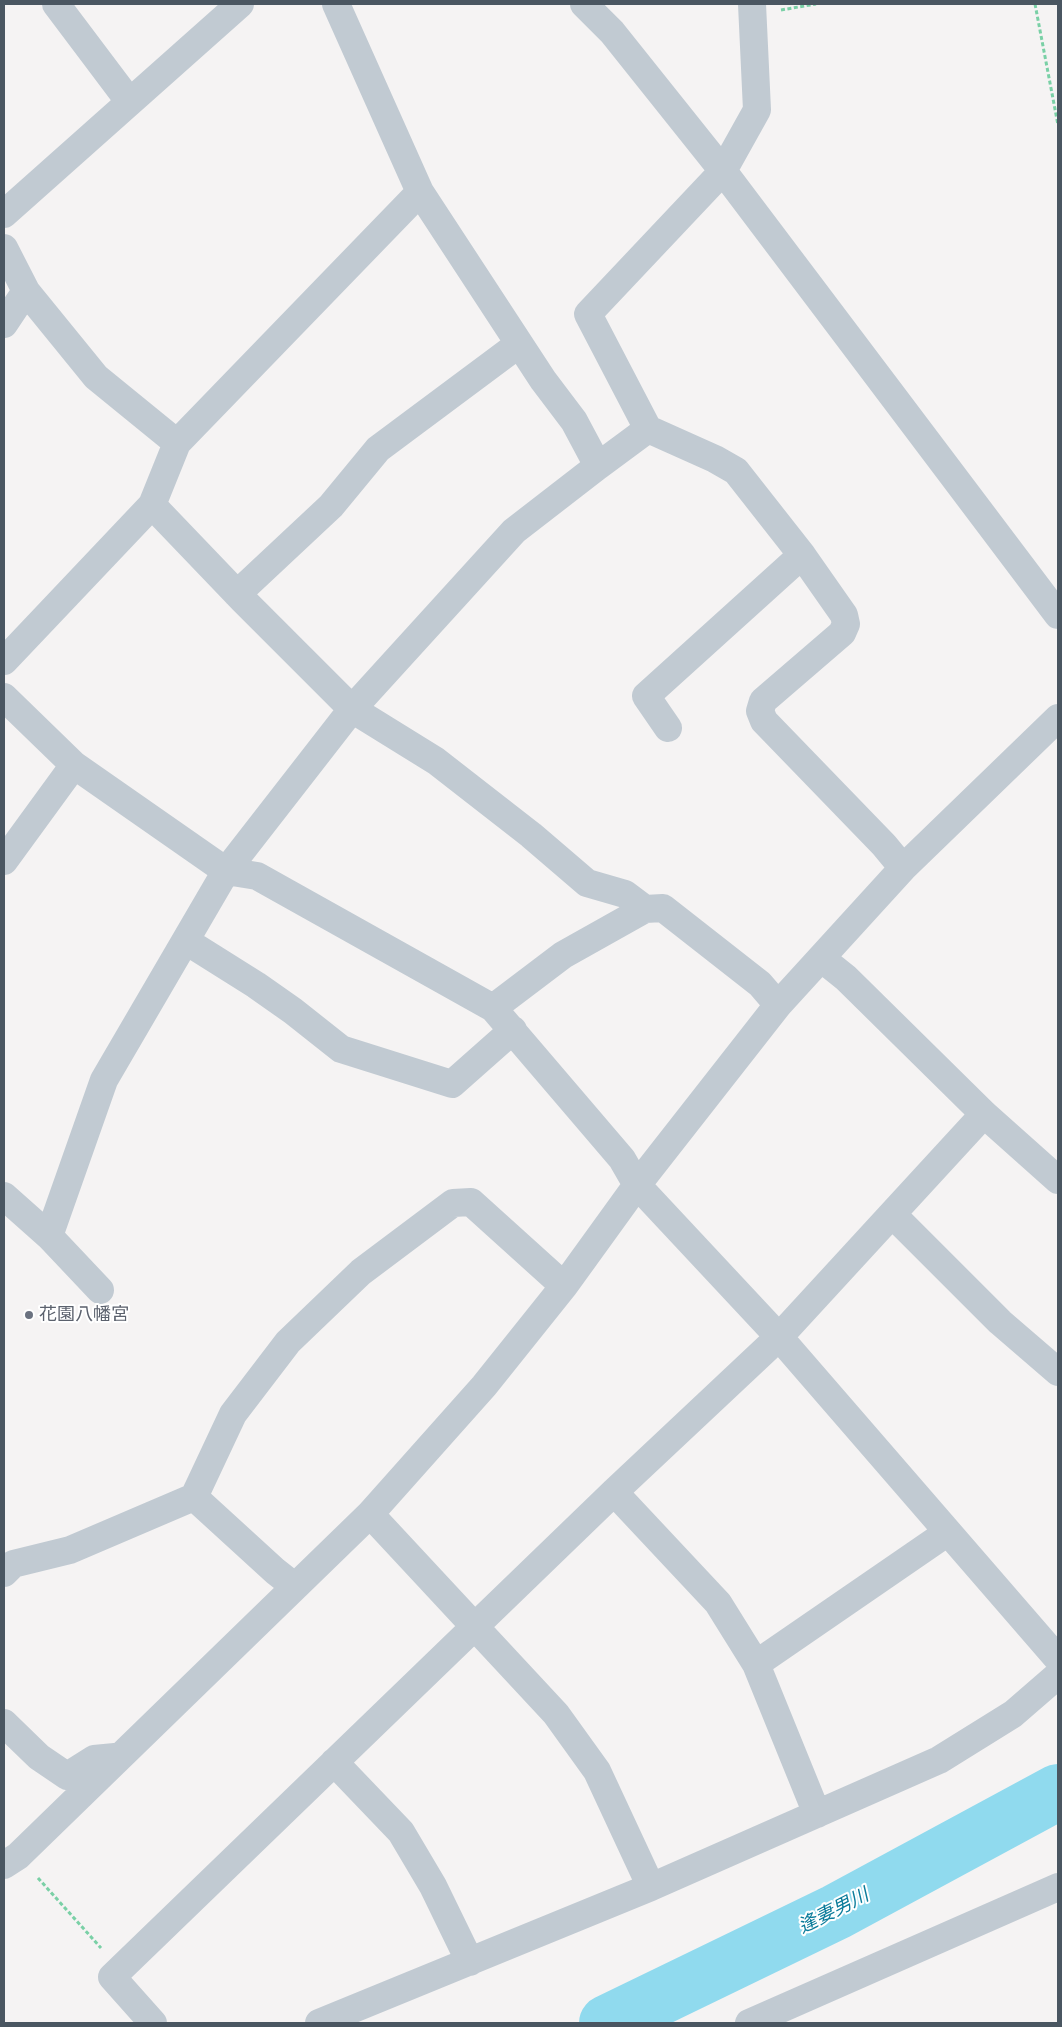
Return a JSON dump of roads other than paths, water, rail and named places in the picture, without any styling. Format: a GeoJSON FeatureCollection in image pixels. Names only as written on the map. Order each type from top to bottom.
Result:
{"type":"FeatureCollection","features":[{"type":"Feature","properties":{"kind":"street"},"geometry":{"type":"LineString","coordinates":[[56,4],[129,101]]}},
{"type":"Feature","properties":{"kind":"street"},"geometry":{"type":"LineString","coordinates":[[4,214],[240,4]]}},
{"type":"Feature","properties":{"kind":"street"},"geometry":{"type":"LineString","coordinates":[[336,4],[420,192],[543,380],[574,421],[598,466]]}},
{"type":"Feature","properties":{"kind":"street"},"geometry":{"type":"LineString","coordinates":[[584,4],[612,32],[723,171],[1058,615]]}},
{"type":"Feature","properties":{"kind":"street"},"geometry":{"type":"LineString","coordinates":[[753,10],[757,110],[723,171],[588,314],[648,429],[715,459],[736,472],[802,555],[844,615],[846,624],[842,633],[763,701],[760,711],[764,721],[904,868]]}},
{"type":"Feature","properties":{"kind":"street"},"geometry":{"type":"LineString","coordinates":[[4,661],[152,504],[177,443],[420,192]]}},
{"type":"Feature","properties":{"kind":"street"},"geometry":{"type":"LineString","coordinates":[[4,248],[26,291],[96,377],[177,443]]}},
{"type":"Feature","properties":{"kind":"street"},"geometry":{"type":"LineString","coordinates":[[4,324],[26,291]]}},
{"type":"Feature","properties":{"kind":"street"},"geometry":{"type":"LineString","coordinates":[[238,594],[331,506],[378,449],[520,344]]}},
{"type":"Feature","properties":{"kind":"street"},"geometry":{"type":"LineString","coordinates":[[49,1236],[104,1080],[226,871],[352,709],[514,531],[648,429]]}},
{"type":"Feature","properties":{"kind":"street"},"geometry":{"type":"LineString","coordinates":[[152,504],[352,709],[436,761],[531,835],[587,883],[625,894],[645,909]]}},
{"type":"Feature","properties":{"kind":"street"},"geometry":{"type":"LineString","coordinates":[[668,728],[646,696],[802,555]]}},
{"type":"Feature","properties":{"kind":"street"},"geometry":{"type":"LineString","coordinates":[[4,697],[74,765],[226,871],[257,876],[493,1008],[622,1159],[637,1185],[778,1338],[1058,1659]]}},
{"type":"Feature","properties":{"kind":"street"},"geometry":{"type":"LineString","coordinates":[[4,1865],[18,1856],[370,1514],[484,1386],[564,1286],[637,1185],[778,1005],[904,868],[1058,718]]}},
{"type":"Feature","properties":{"kind":"street"},"geometry":{"type":"LineString","coordinates":[[4,861],[74,765]]}},
{"type":"Feature","properties":{"kind":"street"},"geometry":{"type":"LineString","coordinates":[[493,1008],[564,955],[645,909],[663,908],[760,984],[778,1005]]}},
{"type":"Feature","properties":{"kind":"street"},"geometry":{"type":"LineString","coordinates":[[186,941],[264,990],[341,1049],[452,1084],[513,1030]]}},
{"type":"Feature","properties":{"kind":"street"},"geometry":{"type":"LineString","coordinates":[[821,958],[846,978],[984,1114],[1058,1180]]}},
{"type":"Feature","properties":{"kind":"street"},"geometry":{"type":"LineString","coordinates":[[153,2023],[112,1977],[120,1968],[474,1626],[778,1338],[984,1114]]}},
{"type":"Feature","properties":{"kind":"street"},"geometry":{"type":"LineString","coordinates":[[4,1196],[49,1236],[100,1290]]}},
{"type":"Feature","properties":{"kind":"street"},"geometry":{"type":"LineString","coordinates":[[4,1573],[13,1564],[70,1550],[194,1497],[233,1414],[288,1342],[361,1272],[453,1203],[470,1202],[564,1286]]}},
{"type":"Feature","properties":{"kind":"street"},"geometry":{"type":"LineString","coordinates":[[893,1215],[1000,1322],[1058,1372]]}},
{"type":"Feature","properties":{"kind":"street"},"geometry":{"type":"LineString","coordinates":[[614,1492],[718,1604],[756,1664],[816,1814]]}},
{"type":"Feature","properties":{"kind":"street"},"geometry":{"type":"LineString","coordinates":[[194,1497],[294,1586]]}},
{"type":"Feature","properties":{"kind":"street"},"geometry":{"type":"LineString","coordinates":[[370,1514],[556,1714],[597,1772],[651,1887]]}},
{"type":"Feature","properties":{"kind":"street"},"geometry":{"type":"LineString","coordinates":[[756,1664],[948,1532]]}},
{"type":"Feature","properties":{"kind":"street"},"geometry":{"type":"LineString","coordinates":[[319,2023],[651,1887],[939,1760],[1014,1714],[1058,1675]]}},
{"type":"Feature","properties":{"kind":"street"},"geometry":{"type":"LineString","coordinates":[[4,1723],[39,1757],[66,1776]]}},
{"type":"Feature","properties":{"kind":"street"},"geometry":{"type":"LineString","coordinates":[[66,1776],[94,1759],[119,1757]]}},
{"type":"Feature","properties":{"kind":"street"},"geometry":{"type":"LineString","coordinates":[[334,1762],[401,1832],[433,1886],[470,1962]]}},
{"type":"Feature","properties":{"kind":"street"},"geometry":{"type":"LineString","coordinates":[[62,1813],[66,1776]]}},
{"type":"Feature","properties":{"kind":"street"},"geometry":{"type":"LineString","coordinates":[[749,2023],[1058,1887]]}},
{"type":"Feature","properties":{"kind":"waterway","name":"逢妻男川"},"geometry":{"type":"LineString","coordinates":[[607,2023],[836,1912],[1058,1792]]}},
{"type":"Feature","properties":{"kind":"place","name":"花園八幡宮"},"geometry":{"type":"Point","coordinates":[29,1315]}}]}
